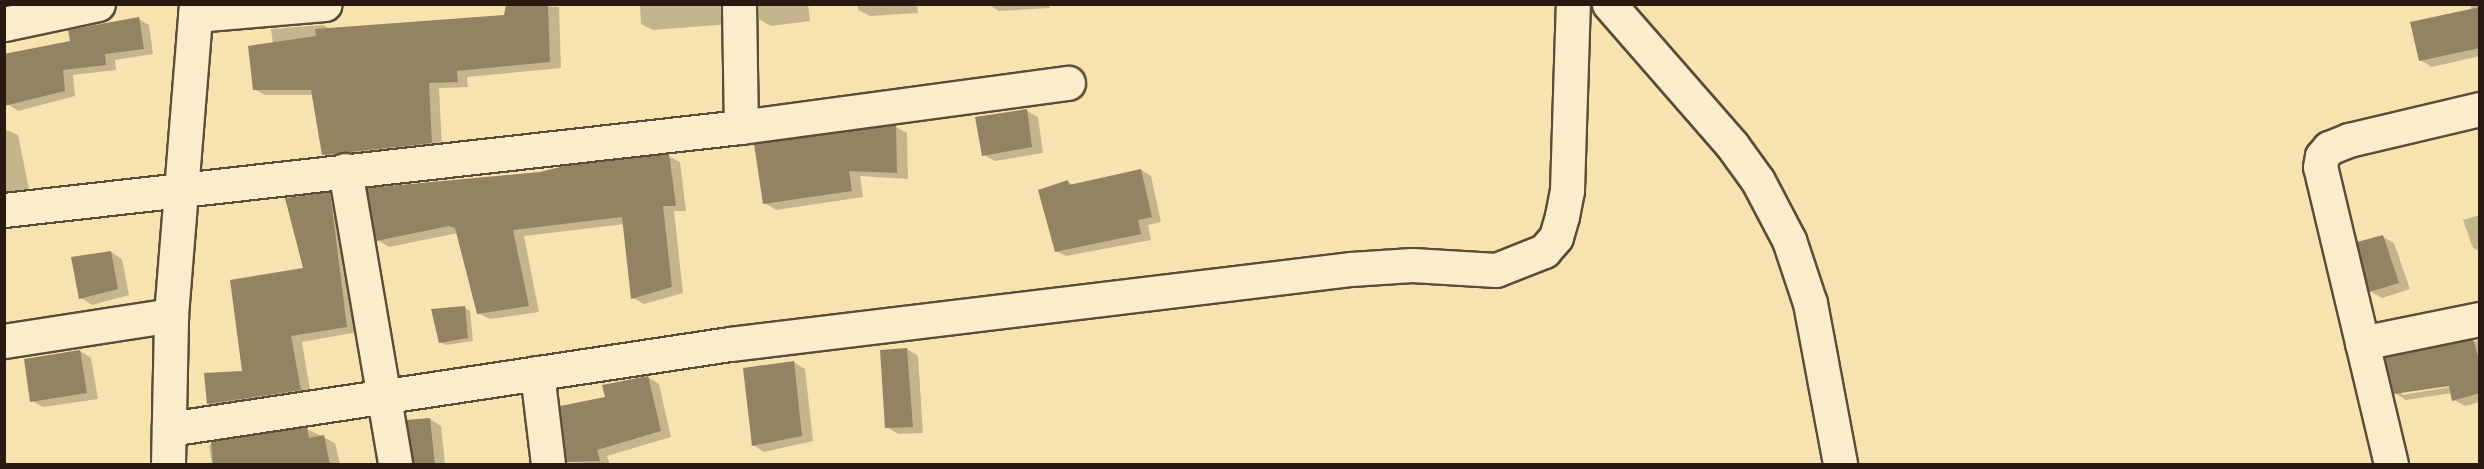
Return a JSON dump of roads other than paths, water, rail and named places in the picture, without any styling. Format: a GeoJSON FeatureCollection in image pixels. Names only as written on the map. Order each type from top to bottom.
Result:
{"type":"FeatureCollection","features":[{"type":"Feature","properties":{"kind":"street"},"geometry":{"type":"LineString","coordinates":[[4,24],[98,4]]}},
{"type":"Feature","properties":{"kind":"street"},"geometry":{"type":"LineString","coordinates":[[168,465],[171,315],[196,10],[325,4]]}},
{"type":"Feature","properties":{"kind":"street"},"geometry":{"type":"LineString","coordinates":[[739,4],[741,127]]}},
{"type":"Feature","properties":{"kind":"street"},"geometry":{"type":"LineString","coordinates":[[169,429],[730,344],[1351,269],[1412,265],[1496,270],[1544,251],[1556,237],[1567,190],[1573,4]]}},
{"type":"Feature","properties":{"kind":"street"},"geometry":{"type":"LineString","coordinates":[[1609,4],[1732,145],[1758,181],[1789,240],[1810,303],[1840,465]]}},
{"type":"Feature","properties":{"kind":"street"},"geometry":{"type":"LineString","coordinates":[[4,210],[181,188],[741,127],[1068,83]]}},
{"type":"Feature","properties":{"kind":"street"},"geometry":{"type":"LineString","coordinates":[[2391,465],[2320,167],[2322,156],[2329,148],[2349,140],[2480,109]]}},
{"type":"Feature","properties":{"kind":"street"},"geometry":{"type":"LineString","coordinates":[[345,170],[395,465]]}},
{"type":"Feature","properties":{"kind":"street"},"geometry":{"type":"LineString","coordinates":[[4,341],[171,315]]}},
{"type":"Feature","properties":{"kind":"street"},"geometry":{"type":"LineString","coordinates":[[2362,343],[2480,319]]}},
{"type":"Feature","properties":{"kind":"street"},"geometry":{"type":"LineString","coordinates":[[537,373],[548,465]]}}]}
